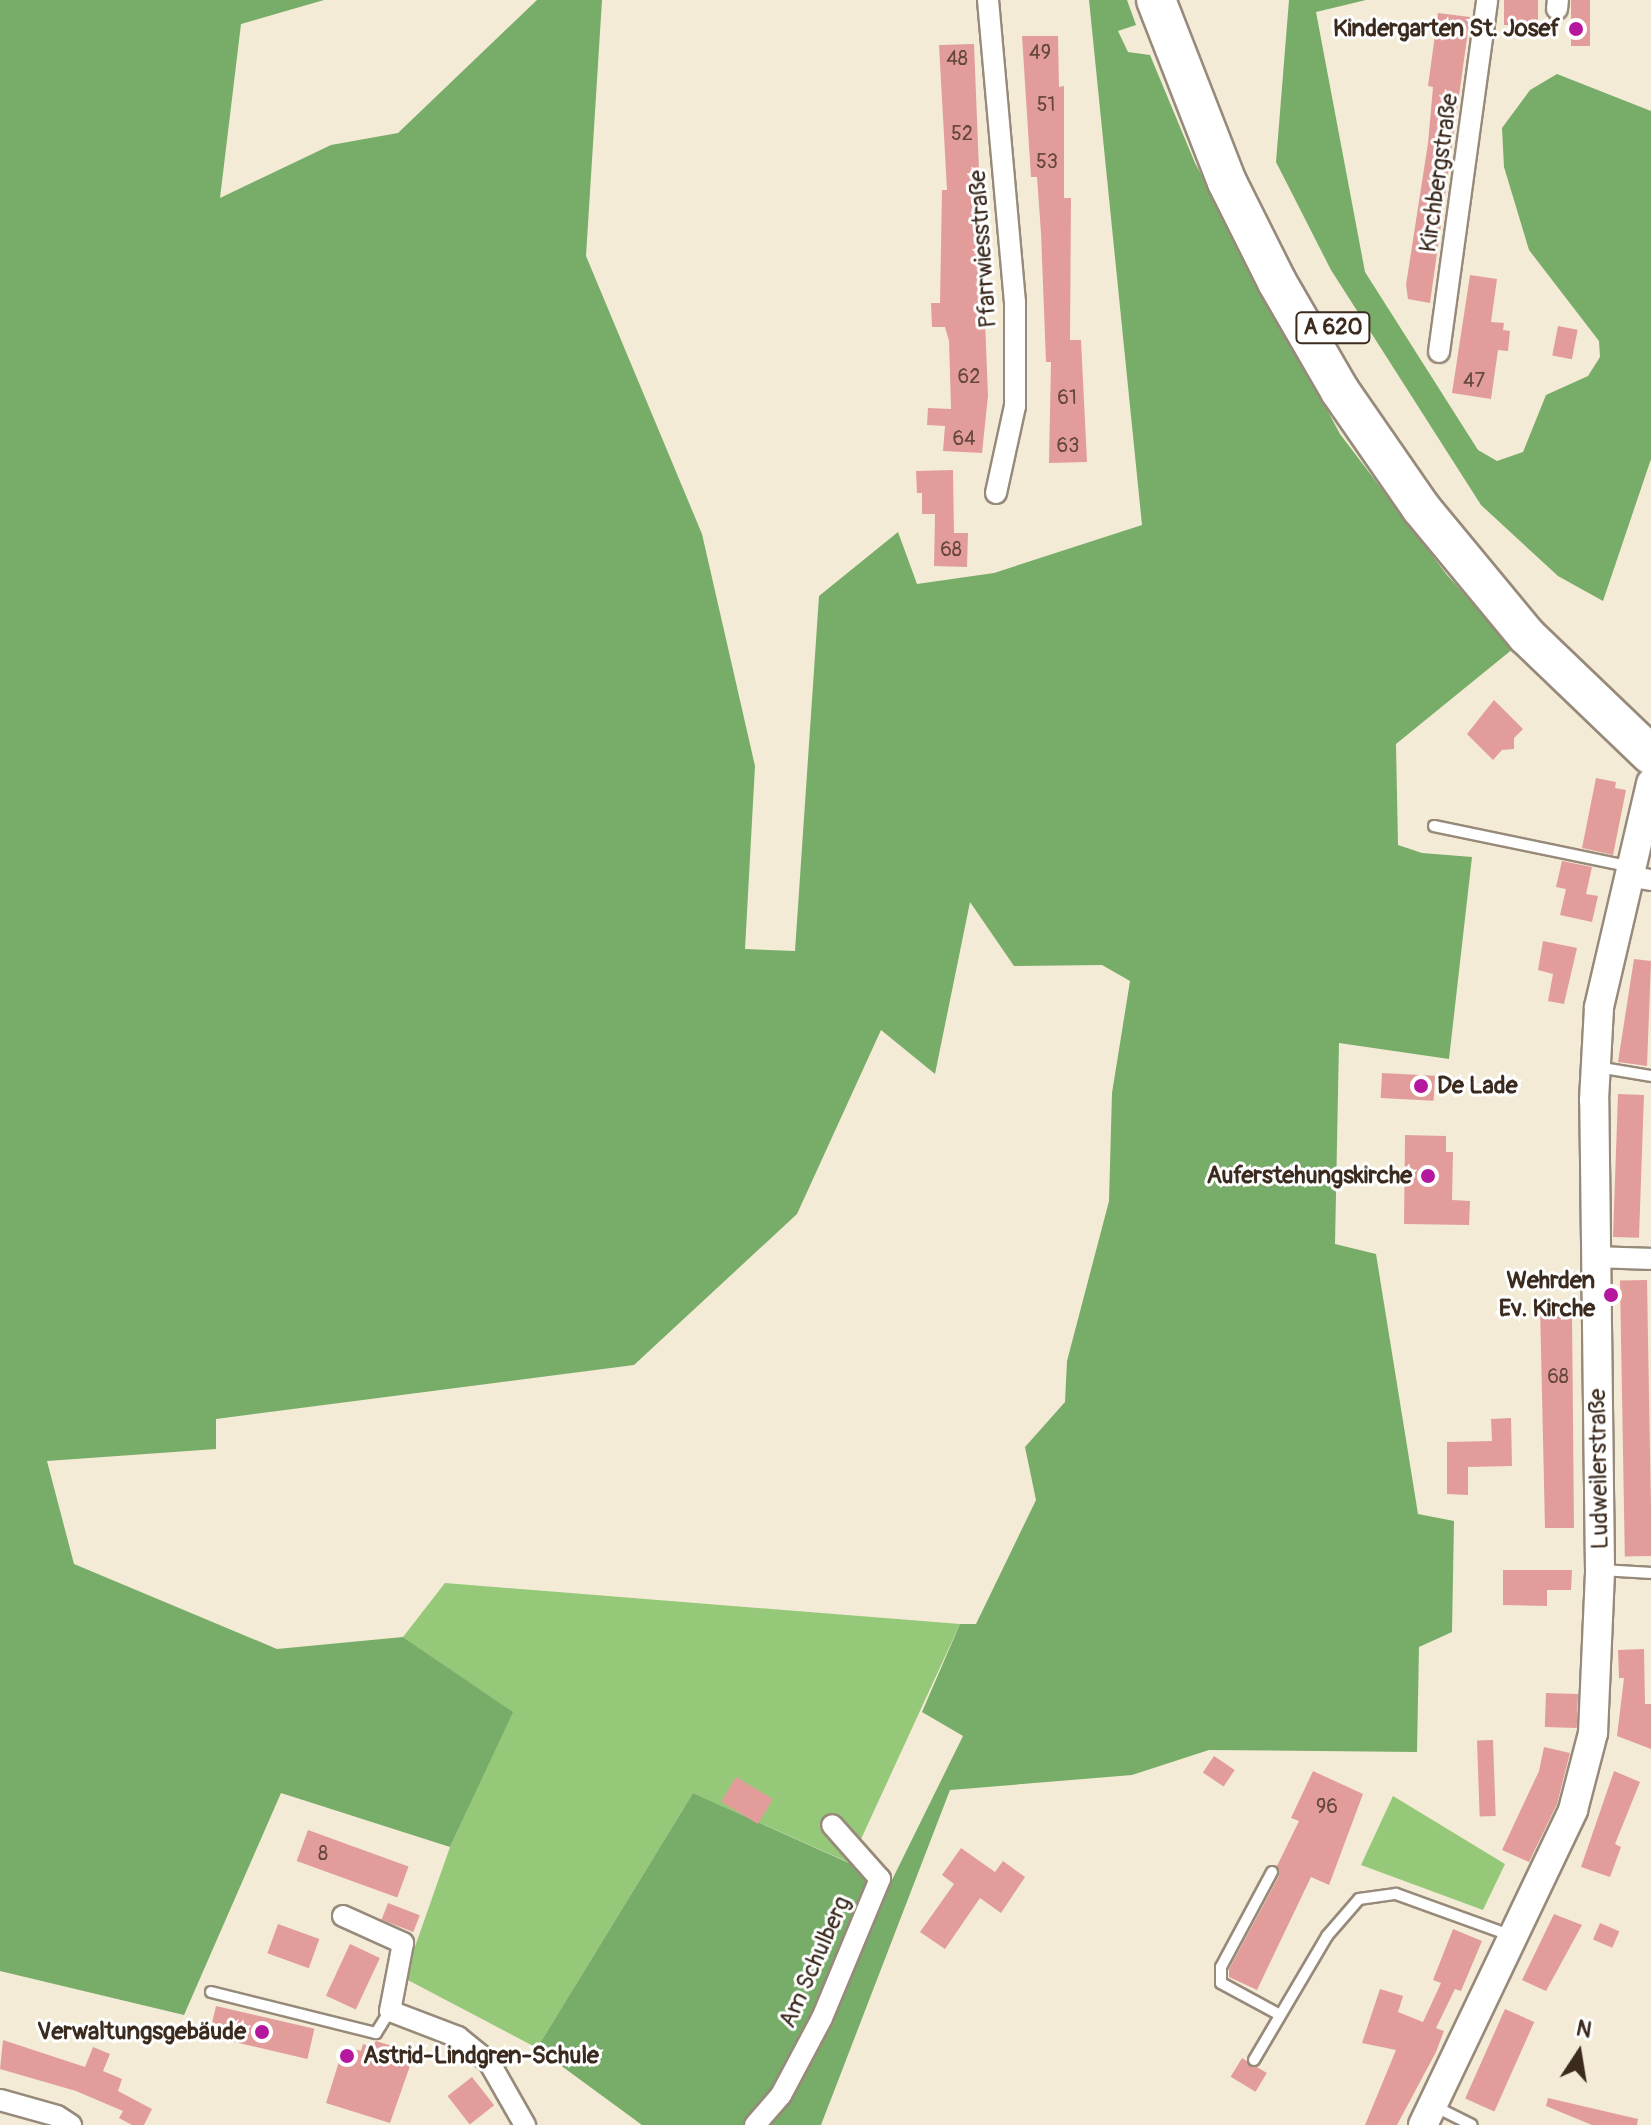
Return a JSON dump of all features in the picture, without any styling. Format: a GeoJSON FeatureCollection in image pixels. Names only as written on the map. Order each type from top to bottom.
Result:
{"type":"FeatureCollection","features":[{"type":"Feature","properties":{"kind":"highway","name":"A 620"},"geometry":{"type":"LineString","coordinates":[[1156,0],[1227,182],[1277,282],[1340,391],[1421,508],[1537,627],[1651,755]]}},
{"type":"Feature","properties":{"kind":"highway","name":"A 620"},"geometry":{"type":"LineString","coordinates":[[1183,0],[1250,170],[1363,380],[1537,627],[1651,721]]}},
{"type":"Feature","properties":{"kind":"main road","name":"Ludweilerstraße"},"geometry":{"type":"LineString","coordinates":[[1427,2115],[1582,1782],[1595,1705],[1600,1570],[1595,1067],[1599,1007],[1636,874],[1651,783]]}},
{"type":"Feature","properties":{"kind":"street","name":"Pfarrwiesstraße"},"geometry":{"type":"LineString","coordinates":[[988,0],[1015,302],[1015,406],[996,493]]}},
{"type":"Feature","properties":{"kind":"street","name":"Kirchbergstraße"},"geometry":{"type":"LineString","coordinates":[[1439,352],[1487,0]]}},
{"type":"Feature","properties":{"kind":"street"},"geometry":{"type":"LineString","coordinates":[[1595,1257],[1651,1259]]}},
{"type":"Feature","properties":{"kind":"street","name":"Am Schulberg"},"geometry":{"type":"LineString","coordinates":[[755,2125],[781,2095],[822,2018],[880,1879],[832,1825]]}},
{"type":"Feature","properties":{"kind":"street"},"geometry":{"type":"LineString","coordinates":[[343,1916],[403,1943],[390,2011],[458,2037],[489,2062],[525,2125]]}},
{"type":"Feature","properties":{"kind":"street"},"geometry":{"type":"LineString","coordinates":[[0,2100],[57,2116],[71,2125]]}},
{"type":"Feature","properties":{"kind":"lane"},"geometry":{"type":"LineString","coordinates":[[1434,826],[1636,874]]}},
{"type":"Feature","properties":{"kind":"lane"},"geometry":{"type":"LineString","coordinates":[[1595,1067],[1651,1076]]}},
{"type":"Feature","properties":{"kind":"lane"},"geometry":{"type":"LineString","coordinates":[[1600,1570],[1651,1573]]}},
{"type":"Feature","properties":{"kind":"lane"},"geometry":{"type":"LineString","coordinates":[[1272,1872],[1221,1967],[1221,1983],[1280,2015]]}},
{"type":"Feature","properties":{"kind":"lane"},"geometry":{"type":"LineString","coordinates":[[1254,2060],[1327,1936],[1359,1899],[1396,1894],[1512,1936]]}},
{"type":"Feature","properties":{"kind":"lane"},"geometry":{"type":"LineString","coordinates":[[211,1992],[376,2033],[390,2011]]}},
{"type":"Feature","properties":{"kind":"lane"},"geometry":{"type":"LineString","coordinates":[[1427,2115],[1472,2125]]}},
{"type":"Feature","properties":{"kind":"green space"},"geometry":{"type":"Polygon","coordinates":[[[0,0],[324,0],[241,24],[220,198],[331,145],[398,133],[537,0],[602,0],[586,256],[702,534],[755,766],[745,949],[795,951],[819,596],[898,532],[917,584],[994,573],[1142,525],[1089,0],[1127,0],[1136,25],[1118,31],[1128,52],[1150,55],[1195,163],[1340,434],[1447,575],[1514,648],[1396,744],[1398,845],[1422,853],[1472,857],[1449,1059],[1339,1043],[1335,1244],[1376,1254],[1418,1514],[1454,1521],[1452,1632],[1419,1647],[1417,1752],[1209,1750],[1132,1775],[950,1790],[821,2125],[642,2125],[537,2048],[693,1793],[849,1863],[859,1847],[892,1880],[963,1736],[922,1712],[960,1624],[976,1624],[1036,1500],[1025,1447],[1065,1402],[1067,1361],[1109,1201],[1112,1093],[1130,981],[1102,965],[1014,966],[970,902],[935,1074],[881,1030],[797,1214],[634,1365],[216,1419],[216,1449],[47,1461],[74,1564],[277,1649],[403,1637],[513,1712],[450,1847],[281,1793],[184,2015],[0,1971],[0,0]]]}},
{"type":"Feature","properties":{"kind":"green space"},"geometry":{"type":"Polygon","coordinates":[[[1289,0],[1366,0],[1316,12],[1365,272],[1478,450],[1497,461],[1523,452],[1546,395],[1588,376],[1600,357],[1599,341],[1529,250],[1504,167],[1502,128],[1530,90],[1557,74],[1651,111],[1651,459],[1603,601],[1558,576],[1481,505],[1331,270],[1276,162],[1289,0]]]}},
{"type":"Feature","properties":{"kind":"green space"},"geometry":{"type":"Polygon","coordinates":[[[445,1583],[960,1624],[850,1863],[693,1793],[537,2048],[404,1978],[450,1847],[512,1712],[403,1637],[445,1583]]]}},
{"type":"Feature","properties":{"kind":"green space"},"geometry":{"type":"Polygon","coordinates":[[[1393,1796],[1505,1864],[1483,1910],[1361,1865],[1393,1796]]]}},
{"type":"Feature","properties":{"kind":"building"},"geometry":{"type":"Polygon","coordinates":[[[1504,0],[1538,0],[1538,25],[1504,25],[1504,0]]]}},
{"type":"Feature","properties":{"kind":"building","name":"Kindergarten St. Josef"},"geometry":{"type":"Polygon","coordinates":[[[1571,0],[1590,0],[1590,46],[1571,46],[1571,0]]]}},
{"type":"Feature","properties":{"kind":"building"},"geometry":{"type":"Polygon","coordinates":[[[1438,13],[1470,17],[1430,303],[1408,299],[1406,285],[1428,143],[1433,87],[1428,86],[1438,13]]]}},
{"type":"Feature","properties":{"kind":"building"},"geometry":{"type":"Polygon","coordinates":[[[1022,36],[1058,36],[1059,87],[1064,86],[1064,198],[1071,198],[1070,340],[1081,340],[1087,462],[1049,463],[1051,362],[1046,362],[1037,177],[1031,177],[1022,36]]]}},
{"type":"Feature","properties":{"kind":"building"},"geometry":{"type":"Polygon","coordinates":[[[974,44],[988,396],[982,453],[943,451],[945,426],[927,425],[928,408],[951,409],[949,341],[945,327],[932,327],[931,303],[940,303],[942,190],[947,190],[939,45],[974,44]]]}},
{"type":"Feature","properties":{"kind":"building"},"geometry":{"type":"Polygon","coordinates":[[[1470,275],[1497,279],[1491,322],[1504,323],[1503,330],[1510,331],[1508,351],[1498,350],[1491,399],[1452,393],[1470,275]]]}},
{"type":"Feature","properties":{"kind":"building"},"geometry":{"type":"Polygon","coordinates":[[[1558,326],[1578,330],[1572,359],[1552,355],[1558,326]]]}},
{"type":"Feature","properties":{"kind":"building"},"geometry":{"type":"Polygon","coordinates":[[[953,470],[954,533],[968,533],[967,567],[934,566],[935,514],[922,514],[922,493],[917,493],[916,471],[953,470]]]}},
{"type":"Feature","properties":{"kind":"building"},"geometry":{"type":"Polygon","coordinates":[[[1494,700],[1523,729],[1514,738],[1514,749],[1502,750],[1493,760],[1467,734],[1494,700]]]}},
{"type":"Feature","properties":{"kind":"building"},"geometry":{"type":"Polygon","coordinates":[[[1596,778],[1616,782],[1615,788],[1626,790],[1613,855],[1582,848],[1596,778]]]}},
{"type":"Feature","properties":{"kind":"building"},"geometry":{"type":"Polygon","coordinates":[[[1562,861],[1592,867],[1586,894],[1598,896],[1592,922],[1560,915],[1566,889],[1556,887],[1562,861]]]}},
{"type":"Feature","properties":{"kind":"building"},"geometry":{"type":"Polygon","coordinates":[[[1543,941],[1577,948],[1564,1004],[1548,1001],[1553,974],[1538,970],[1543,941]]]}},
{"type":"Feature","properties":{"kind":"building"},"geometry":{"type":"Polygon","coordinates":[[[1634,959],[1651,961],[1647,1066],[1618,1062],[1634,959]]]}},
{"type":"Feature","properties":{"kind":"building"},"geometry":{"type":"Polygon","coordinates":[[[1382,1073],[1435,1076],[1434,1101],[1381,1098],[1382,1073]]]}},
{"type":"Feature","properties":{"kind":"building"},"geometry":{"type":"Polygon","coordinates":[[[1618,1094],[1644,1095],[1639,1238],[1613,1237],[1618,1094]]]}},
{"type":"Feature","properties":{"kind":"building","name":"Auferstehungskirche"},"geometry":{"type":"Polygon","coordinates":[[[1405,1135],[1446,1136],[1446,1152],[1453,1152],[1452,1200],[1470,1201],[1469,1225],[1404,1224],[1405,1135]]]}},
{"type":"Feature","properties":{"kind":"building"},"geometry":{"type":"Polygon","coordinates":[[[1620,1280],[1647,1280],[1651,1556],[1625,1556],[1620,1280]]]}},
{"type":"Feature","properties":{"kind":"building"},"geometry":{"type":"Polygon","coordinates":[[[1540,1306],[1561,1306],[1561,1313],[1572,1313],[1574,1528],[1545,1528],[1540,1306]]]}},
{"type":"Feature","properties":{"kind":"building"},"geometry":{"type":"Polygon","coordinates":[[[1511,1418],[1512,1466],[1468,1467],[1468,1495],[1447,1494],[1447,1442],[1492,1441],[1491,1419],[1511,1418]]]}},
{"type":"Feature","properties":{"kind":"building"},"geometry":{"type":"Polygon","coordinates":[[[1503,1570],[1572,1570],[1571,1590],[1547,1590],[1547,1606],[1503,1605],[1503,1570]]]}},
{"type":"Feature","properties":{"kind":"building"},"geometry":{"type":"Polygon","coordinates":[[[1644,1649],[1645,1704],[1651,1704],[1651,1749],[1617,1736],[1624,1678],[1619,1678],[1618,1650],[1644,1649]]]}},
{"type":"Feature","properties":{"kind":"building"},"geometry":{"type":"Polygon","coordinates":[[[1546,1693],[1578,1694],[1577,1728],[1545,1727],[1546,1693]]]}},
{"type":"Feature","properties":{"kind":"building"},"geometry":{"type":"Polygon","coordinates":[[[1493,1740],[1496,1816],[1480,1817],[1477,1741],[1493,1740]]]}},
{"type":"Feature","properties":{"kind":"building"},"geometry":{"type":"Polygon","coordinates":[[[1544,1747],[1570,1753],[1557,1804],[1529,1862],[1502,1850],[1539,1771],[1544,1747]]]}},
{"type":"Feature","properties":{"kind":"building"},"geometry":{"type":"Polygon","coordinates":[[[1214,1756],[1235,1770],[1224,1787],[1203,1773],[1214,1756]]]}},
{"type":"Feature","properties":{"kind":"building"},"geometry":{"type":"Polygon","coordinates":[[[1313,1771],[1363,1794],[1329,1885],[1311,1877],[1257,1990],[1229,1977],[1229,1969],[1279,1876],[1277,1866],[1299,1821],[1291,1818],[1313,1771]]]}},
{"type":"Feature","properties":{"kind":"building"},"geometry":{"type":"Polygon","coordinates":[[[1614,1771],[1640,1782],[1615,1844],[1621,1847],[1610,1877],[1581,1867],[1614,1771]]]}},
{"type":"Feature","properties":{"kind":"building"},"geometry":{"type":"Polygon","coordinates":[[[736,1777],[773,1799],[758,1824],[721,1802],[736,1777]]]}},
{"type":"Feature","properties":{"kind":"building"},"geometry":{"type":"Polygon","coordinates":[[[308,1830],[409,1867],[397,1898],[297,1861],[308,1830]]]}},
{"type":"Feature","properties":{"kind":"building"},"geometry":{"type":"Polygon","coordinates":[[[961,1848],[995,1872],[1003,1861],[1025,1877],[1001,1913],[980,1898],[945,1949],[920,1932],[954,1884],[942,1875],[961,1848]]]}},
{"type":"Feature","properties":{"kind":"building"},"geometry":{"type":"Polygon","coordinates":[[[388,1903],[420,1915],[413,1932],[382,1920],[388,1903]]]}},
{"type":"Feature","properties":{"kind":"building"},"geometry":{"type":"Polygon","coordinates":[[[1554,1914],[1582,1925],[1546,1991],[1522,1980],[1554,1914]]]}},
{"type":"Feature","properties":{"kind":"building"},"geometry":{"type":"Polygon","coordinates":[[[1600,1923],[1619,1931],[1612,1948],[1593,1940],[1600,1923]]]}},
{"type":"Feature","properties":{"kind":"building"},"geometry":{"type":"Polygon","coordinates":[[[278,1924],[319,1939],[309,1968],[267,1953],[278,1924]]]}},
{"type":"Feature","properties":{"kind":"building"},"geometry":{"type":"Polygon","coordinates":[[[1453,1929],[1482,1941],[1461,1991],[1455,1989],[1436,2028],[1444,2031],[1436,2052],[1397,2125],[1365,2125],[1396,2050],[1362,2043],[1380,1989],[1403,1996],[1398,2012],[1423,2022],[1441,1983],[1433,1980],[1453,1929]]]}},
{"type":"Feature","properties":{"kind":"building"},"geometry":{"type":"Polygon","coordinates":[[[350,1944],[380,1958],[356,2010],[326,1996],[350,1944]]]}},
{"type":"Feature","properties":{"kind":"building","name":"Verwaltungsgebäude"},"geometry":{"type":"Polygon","coordinates":[[[216,2006],[314,2029],[307,2059],[209,2036],[216,2006]]]}},
{"type":"Feature","properties":{"kind":"building"},"geometry":{"type":"Polygon","coordinates":[[[1505,2009],[1534,2022],[1494,2112],[1465,2099],[1505,2009]]]}},
{"type":"Feature","properties":{"kind":"building"},"geometry":{"type":"Polygon","coordinates":[[[3,2040],[85,2067],[93,2047],[110,2054],[103,2071],[122,2079],[118,2091],[152,2109],[144,2125],[132,2125],[119,2118],[123,2111],[76,2091],[0,2069],[3,2040]]]}},
{"type":"Feature","properties":{"kind":"building"},"geometry":{"type":"Polygon","coordinates":[[[376,2041],[392,2046],[395,2058],[411,2063],[390,2123],[326,2103],[344,2046],[361,2051],[363,2044],[372,2047],[376,2041]]]}},
{"type":"Feature","properties":{"kind":"building"},"geometry":{"type":"Polygon","coordinates":[[[1242,2058],[1267,2073],[1256,2092],[1231,2077],[1242,2058]]]}},
{"type":"Feature","properties":{"kind":"building"},"geometry":{"type":"Polygon","coordinates":[[[472,2077],[494,2105],[470,2124],[448,2096],[472,2077]]]}},
{"type":"Feature","properties":{"kind":"building"},"geometry":{"type":"Polygon","coordinates":[[[1548,2098],[1638,2119],[1637,2125],[1592,2125],[1546,2106],[1548,2098]]]}},
{"type":"Feature","properties":{"kind":"place","name":"Kindergarten St. Josef"},"geometry":{"type":"Point","coordinates":[1576,29]}},
{"type":"Feature","properties":{"kind":"place","name":"De Lade"},"geometry":{"type":"Point","coordinates":[1421,1086]}},
{"type":"Feature","properties":{"kind":"place","name":"Auferstehungskirche"},"geometry":{"type":"Point","coordinates":[1428,1176]}},
{"type":"Feature","properties":{"kind":"place","name":"Wehrden Ev. Kirche"},"geometry":{"type":"Point","coordinates":[1611,1295]}},
{"type":"Feature","properties":{"kind":"place","name":"Verwaltungsgebäude"},"geometry":{"type":"Point","coordinates":[262,2032]}},
{"type":"Feature","properties":{"kind":"place","name":"Astrid-Lindgren-Schule"},"geometry":{"type":"Point","coordinates":[347,2056]}}]}
